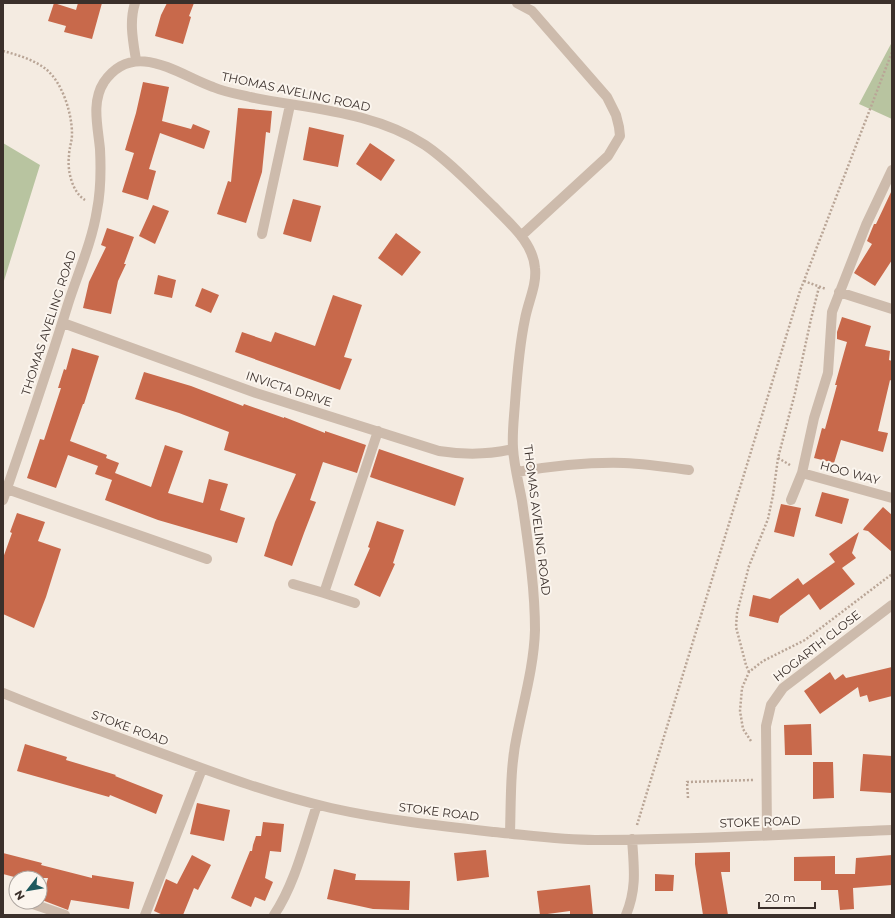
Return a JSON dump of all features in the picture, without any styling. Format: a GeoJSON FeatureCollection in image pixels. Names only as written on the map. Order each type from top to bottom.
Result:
{"type":"FeatureCollection","features":[{"type":"Feature","properties":{"kind":"street"},"geometry":{"type":"LineString","coordinates":[[135,3],[132,15],[132,25],[136,60]]}},
{"type":"Feature","properties":{"kind":"street"},"geometry":{"type":"LineString","coordinates":[[517,3],[535,7],[607,97],[616,115],[620,136],[608,156],[521,236]]}},
{"type":"Feature","properties":{"kind":"street","name":"THOMAS AVELING ROAD"},"geometry":{"type":"LineString","coordinates":[[3,500],[92,235],[98,208],[100,188],[100,152],[96,110],[101,86],[115,70],[124,64],[136,60],[154,62],[214,88],[290,105],[338,112],[376,123],[407,135],[424,145],[441,157],[477,190],[521,236],[532,254],[536,272],[535,282],[526,313],[520,347],[514,410],[513,449],[533,581],[535,632],[530,676],[524,709],[516,737],[510,833]]}},
{"type":"Feature","properties":{"kind":"street"},"geometry":{"type":"LineString","coordinates":[[262,234],[290,105]]}},
{"type":"Feature","properties":{"kind":"street"},"geometry":{"type":"LineString","coordinates":[[791,500],[802,473],[814,418],[828,373],[832,312],[866,225],[892,170]]}},
{"type":"Feature","properties":{"kind":"street"},"geometry":{"type":"LineString","coordinates":[[839,292],[892,309]]}},
{"type":"Feature","properties":{"kind":"street","name":"INVICTA DRIVE"},"geometry":{"type":"LineString","coordinates":[[62,323],[256,392],[433,449],[458,454],[486,454],[513,449]]}},
{"type":"Feature","properties":{"kind":"street"},"geometry":{"type":"LineString","coordinates":[[324,594],[378,431]]}},
{"type":"Feature","properties":{"kind":"street"},"geometry":{"type":"LineString","coordinates":[[517,472],[552,467],[624,463],[689,470]]}},
{"type":"Feature","properties":{"kind":"street","name":"HOO WAY"},"geometry":{"type":"LineString","coordinates":[[802,473],[892,498]]}},
{"type":"Feature","properties":{"kind":"street"},"geometry":{"type":"LineString","coordinates":[[7,489],[207,559]]}},
{"type":"Feature","properties":{"kind":"street"},"geometry":{"type":"LineString","coordinates":[[293,584],[355,603]]}},
{"type":"Feature","properties":{"kind":"street","name":"HOGARTH CLOSE"},"geometry":{"type":"LineString","coordinates":[[767,835],[766,726],[769,710],[778,693],[792,680],[892,604]]}},
{"type":"Feature","properties":{"kind":"street","name":"STOKE ROAD"},"geometry":{"type":"LineString","coordinates":[[3,693],[202,769],[317,805],[376,817],[424,824],[586,840],[892,830]]}},
{"type":"Feature","properties":{"kind":"street"},"geometry":{"type":"LineString","coordinates":[[145,915],[202,769]]}},
{"type":"Feature","properties":{"kind":"street"},"geometry":{"type":"LineString","coordinates":[[274,915],[280,906],[291,881],[317,805]]}},
{"type":"Feature","properties":{"kind":"street"},"geometry":{"type":"LineString","coordinates":[[626,915],[632,901],[634,886],[632,839]]}},
{"type":"Feature","properties":{"kind":"street"},"geometry":{"type":"LineString","coordinates":[[48,909],[65,915]]}},
{"type":"Feature","properties":{"kind":"path"},"geometry":{"type":"LineString","coordinates":[[3,50],[37,63],[52,75],[58,83],[70,112],[72,135],[68,156],[70,172],[74,185],[79,194],[86,200],[85,207],[98,208]]}},
{"type":"Feature","properties":{"kind":"path"},"geometry":{"type":"LineString","coordinates":[[632,839],[804,281],[892,52]]}},
{"type":"Feature","properties":{"kind":"path"},"geometry":{"type":"LineString","coordinates":[[804,281],[819,287],[839,292]]}},
{"type":"Feature","properties":{"kind":"path"},"geometry":{"type":"LineString","coordinates":[[749,672],[736,627],[737,613],[749,566],[768,519],[778,458],[795,393],[819,287]]}},
{"type":"Feature","properties":{"kind":"path"},"geometry":{"type":"LineString","coordinates":[[688,798],[687,782],[766,780]]}},
{"type":"Feature","properties":{"kind":"green space"},"geometry":{"type":"Polygon","coordinates":[[[892,42],[892,119],[859,104],[892,42]]]}},
{"type":"Feature","properties":{"kind":"green space"},"geometry":{"type":"Polygon","coordinates":[[[3,143],[40,165],[3,284],[3,143]]]}},
{"type":"Feature","properties":{"kind":"building"},"geometry":{"type":"Polygon","coordinates":[[[54,3],[76,10],[78,3],[102,3],[92,39],[64,32],[66,26],[48,21],[54,3]]]}},
{"type":"Feature","properties":{"kind":"building"},"geometry":{"type":"Polygon","coordinates":[[[167,3],[194,3],[189,16],[191,17],[183,44],[155,36],[161,15],[167,3]]]}},
{"type":"Feature","properties":{"kind":"building"},"geometry":{"type":"Polygon","coordinates":[[[143,82],[169,87],[162,121],[191,129],[193,124],[210,131],[204,149],[160,133],[149,169],[156,171],[148,200],[122,192],[134,153],[125,150],[143,82]]]}},
{"type":"Feature","properties":{"kind":"building"},"geometry":{"type":"Polygon","coordinates":[[[238,108],[272,111],[270,133],[266,132],[262,172],[246,223],[217,214],[228,181],[231,182],[238,108]]]}},
{"type":"Feature","properties":{"kind":"building"},"geometry":{"type":"Polygon","coordinates":[[[309,127],[344,135],[338,167],[303,160],[309,127]]]}},
{"type":"Feature","properties":{"kind":"building"},"geometry":{"type":"Polygon","coordinates":[[[370,143],[395,160],[381,181],[356,164],[370,143]]]}},
{"type":"Feature","properties":{"kind":"building"},"geometry":{"type":"Polygon","coordinates":[[[892,190],[892,260],[875,286],[854,273],[872,244],[867,241],[892,190]]]}},
{"type":"Feature","properties":{"kind":"building"},"geometry":{"type":"Polygon","coordinates":[[[293,199],[321,206],[311,242],[283,234],[293,199]]]}},
{"type":"Feature","properties":{"kind":"building"},"geometry":{"type":"Polygon","coordinates":[[[153,205],[169,211],[155,244],[139,236],[153,205]]]}},
{"type":"Feature","properties":{"kind":"building"},"geometry":{"type":"Polygon","coordinates":[[[107,228],[134,237],[124,264],[126,264],[118,281],[111,314],[83,308],[89,282],[106,247],[101,245],[107,228]]]}},
{"type":"Feature","properties":{"kind":"building"},"geometry":{"type":"Polygon","coordinates":[[[396,233],[421,252],[402,276],[378,258],[396,233]]]}},
{"type":"Feature","properties":{"kind":"building"},"geometry":{"type":"Polygon","coordinates":[[[158,275],[176,280],[172,298],[154,294],[158,275]]]}},
{"type":"Feature","properties":{"kind":"building"},"geometry":{"type":"Polygon","coordinates":[[[202,288],[219,295],[211,313],[195,306],[202,288]]]}},
{"type":"Feature","properties":{"kind":"building"},"geometry":{"type":"Polygon","coordinates":[[[333,295],[362,305],[344,357],[352,359],[340,390],[235,352],[242,332],[271,342],[275,332],[315,346],[333,295]]]}},
{"type":"Feature","properties":{"kind":"building"},"geometry":{"type":"Polygon","coordinates":[[[842,317],[871,326],[865,346],[890,351],[889,360],[892,361],[892,381],[890,380],[878,431],[888,433],[883,452],[841,440],[834,463],[814,458],[822,428],[825,429],[847,342],[837,339],[837,332],[842,317]]]}},
{"type":"Feature","properties":{"kind":"building"},"geometry":{"type":"Polygon","coordinates":[[[72,348],[99,356],[84,404],[70,441],[107,455],[106,458],[119,463],[115,473],[151,487],[165,445],[183,451],[168,493],[203,503],[209,479],[228,484],[220,510],[245,518],[237,543],[158,520],[105,500],[112,480],[95,474],[98,466],[68,455],[56,488],[27,478],[40,439],[44,440],[61,388],[58,388],[64,369],[66,370],[72,348]]]}},
{"type":"Feature","properties":{"kind":"building"},"geometry":{"type":"Polygon","coordinates":[[[144,372],[191,386],[243,406],[244,404],[284,417],[325,433],[325,431],[366,445],[357,473],[323,462],[310,500],[316,502],[292,566],[264,556],[275,522],[296,474],[224,450],[229,432],[179,413],[135,399],[144,372]]]}},
{"type":"Feature","properties":{"kind":"building"},"geometry":{"type":"Polygon","coordinates":[[[379,449],[464,478],[455,506],[370,477],[379,449]]]}},
{"type":"Feature","properties":{"kind":"building"},"geometry":{"type":"Polygon","coordinates":[[[822,492],[849,499],[842,524],[815,516],[822,492]]]}},
{"type":"Feature","properties":{"kind":"building"},"geometry":{"type":"Polygon","coordinates":[[[781,504],[801,508],[794,537],[774,532],[781,504]]]}},
{"type":"Feature","properties":{"kind":"building"},"geometry":{"type":"Polygon","coordinates":[[[883,507],[892,515],[892,552],[868,531],[863,530],[883,507]]]}},
{"type":"Feature","properties":{"kind":"building"},"geometry":{"type":"Polygon","coordinates":[[[17,513],[45,522],[38,541],[61,549],[46,597],[34,628],[3,614],[3,558],[17,513]]]}},
{"type":"Feature","properties":{"kind":"building"},"geometry":{"type":"Polygon","coordinates":[[[377,521],[404,530],[393,563],[395,564],[380,597],[354,585],[370,548],[368,547],[377,521]]]}},
{"type":"Feature","properties":{"kind":"building"},"geometry":{"type":"Polygon","coordinates":[[[859,532],[852,553],[856,558],[842,568],[855,584],[820,610],[809,594],[780,616],[778,623],[749,616],[753,595],[770,599],[798,578],[803,585],[835,562],[829,554],[859,532]]]}},
{"type":"Feature","properties":{"kind":"building"},"geometry":{"type":"Polygon","coordinates":[[[892,667],[892,696],[869,702],[867,695],[860,697],[858,687],[820,714],[804,691],[830,672],[835,680],[843,674],[846,678],[892,667]]]}},
{"type":"Feature","properties":{"kind":"building"},"geometry":{"type":"Polygon","coordinates":[[[811,724],[812,755],[785,755],[784,725],[811,724]]]}},
{"type":"Feature","properties":{"kind":"building"},"geometry":{"type":"Polygon","coordinates":[[[25,744],[67,757],[66,760],[116,775],[115,776],[163,795],[156,814],[110,795],[109,797],[17,771],[25,744]]]}},
{"type":"Feature","properties":{"kind":"building"},"geometry":{"type":"Polygon","coordinates":[[[863,754],[892,756],[892,793],[860,791],[863,754]]]}},
{"type":"Feature","properties":{"kind":"building"},"geometry":{"type":"Polygon","coordinates":[[[813,762],[833,762],[834,798],[813,799],[813,762]]]}},
{"type":"Feature","properties":{"kind":"building"},"geometry":{"type":"Polygon","coordinates":[[[197,803],[230,810],[224,841],[190,834],[197,803]]]}},
{"type":"Feature","properties":{"kind":"building"},"geometry":{"type":"Polygon","coordinates":[[[263,822],[284,824],[281,852],[270,851],[265,878],[273,882],[265,901],[255,897],[251,907],[231,898],[250,851],[252,851],[256,836],[261,836],[263,822]]]}},
{"type":"Feature","properties":{"kind":"building"},"geometry":{"type":"Polygon","coordinates":[[[486,850],[489,877],[457,881],[454,853],[486,850]]]}},
{"type":"Feature","properties":{"kind":"building"},"geometry":{"type":"Polygon","coordinates":[[[730,852],[730,872],[721,872],[728,915],[703,915],[695,864],[695,853],[730,852]]]}},
{"type":"Feature","properties":{"kind":"building"},"geometry":{"type":"Polygon","coordinates":[[[3,853],[42,863],[41,865],[92,878],[92,875],[134,882],[129,909],[71,900],[68,910],[48,902],[48,870],[8,870],[8,875],[3,874],[3,853]]]}},
{"type":"Feature","properties":{"kind":"building"},"geometry":{"type":"Polygon","coordinates":[[[192,855],[211,865],[198,890],[194,888],[183,915],[163,915],[154,911],[166,879],[177,884],[192,855]]]}},
{"type":"Feature","properties":{"kind":"building"},"geometry":{"type":"Polygon","coordinates":[[[892,855],[892,885],[853,888],[854,909],[840,910],[838,890],[821,890],[821,881],[794,881],[794,857],[835,856],[835,874],[855,874],[856,858],[892,855]]]}},
{"type":"Feature","properties":{"kind":"building"},"geometry":{"type":"Polygon","coordinates":[[[334,869],[356,874],[355,880],[410,881],[409,910],[373,909],[327,899],[334,869]]]}},
{"type":"Feature","properties":{"kind":"building"},"geometry":{"type":"Polygon","coordinates":[[[655,874],[674,875],[673,891],[655,891],[655,874]]]}},
{"type":"Feature","properties":{"kind":"building"},"geometry":{"type":"Polygon","coordinates":[[[590,885],[593,915],[570,915],[570,911],[540,915],[537,891],[590,885]]]}}]}
